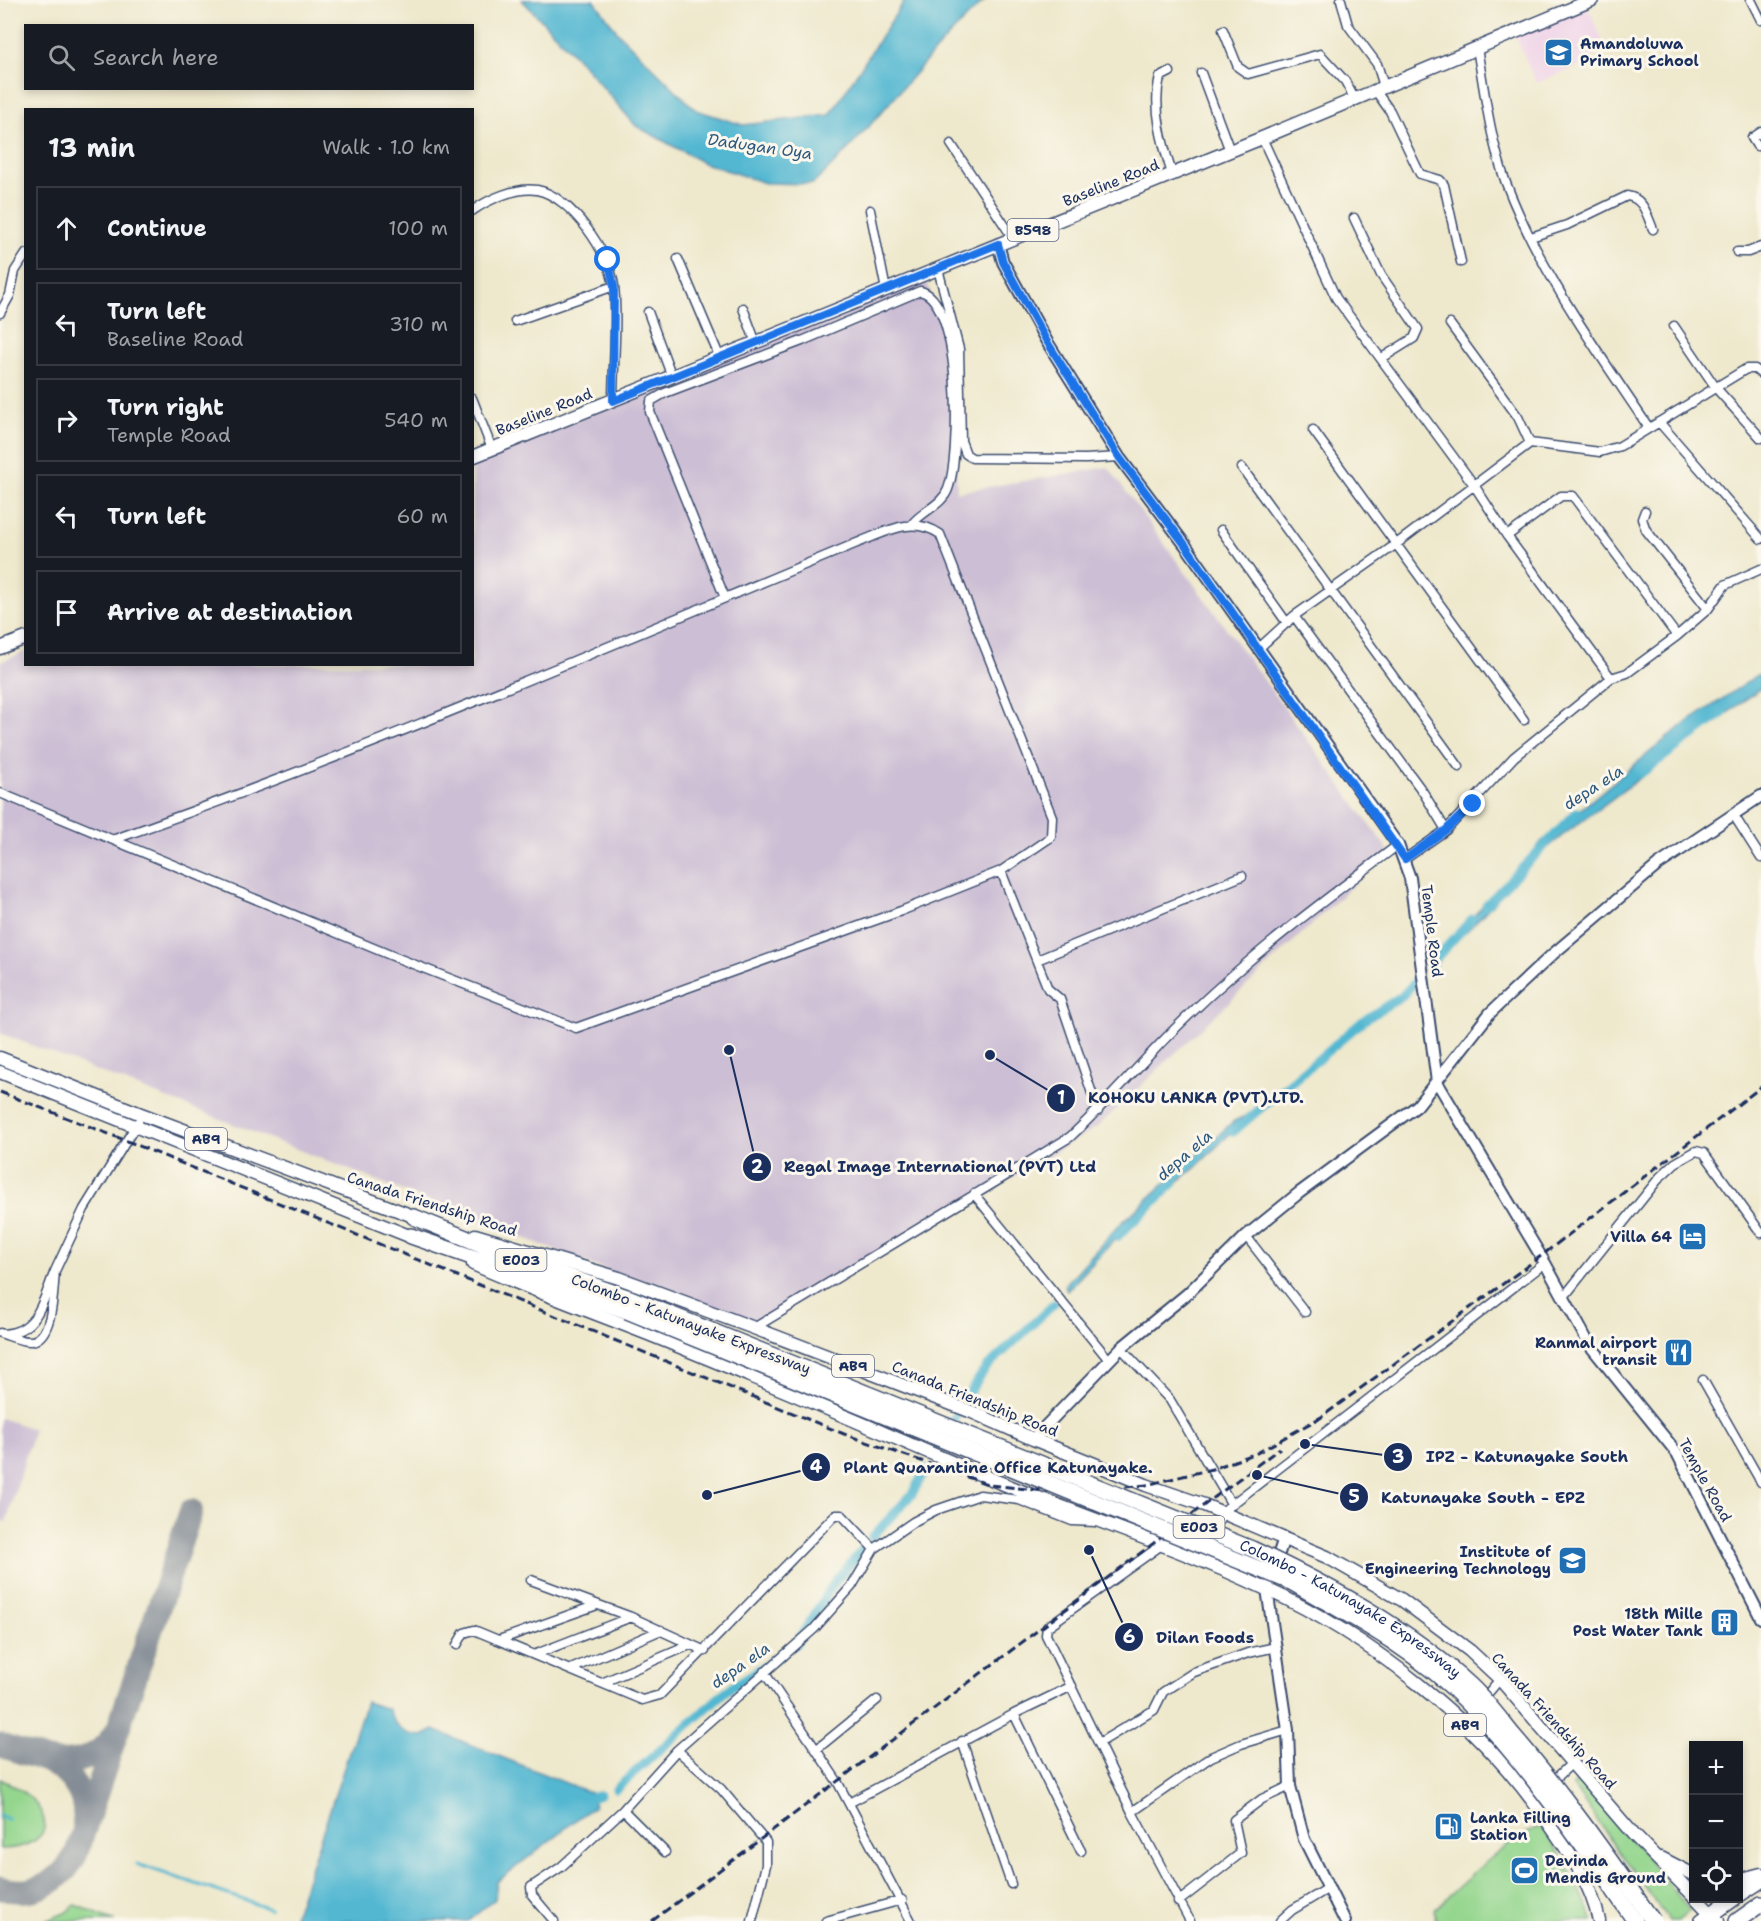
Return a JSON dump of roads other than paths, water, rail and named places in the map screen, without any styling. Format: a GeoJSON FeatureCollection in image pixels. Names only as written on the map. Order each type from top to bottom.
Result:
{"type":"FeatureCollection","features":[{"type":"Feature","properties":{"kind":"highway","name":"Colombo - Katunayake Expressway"},"geometry":{"type":"LineString","coordinates":[[414,1217],[628,1304],[1291,1582],[1379,1632],[1467,1702],[1515,1757],[1571,1830],[1635,1921]]}},
{"type":"Feature","properties":{"kind":"highway","name":"Colombo - Katunayake Expressway"},"geometry":{"type":"LineString","coordinates":[[411,1236],[628,1304],[1252,1549],[1310,1576],[1391,1623],[1427,1648],[1473,1688],[1570,1804],[1653,1921]]}},
{"type":"Feature","properties":{"kind":"highway"},"geometry":{"type":"LineString","coordinates":[[1743,1892],[1761,1880]]}},
{"type":"Feature","properties":{"kind":"highway"},"geometry":{"type":"LineString","coordinates":[[1710,1919],[1729,1903]]}},
{"type":"Feature","properties":{"kind":"highway"},"geometry":{"type":"LineString","coordinates":[[1737,1921],[1760,1909]]}},
{"type":"Feature","properties":{"kind":"highway"},"geometry":{"type":"LineString","coordinates":[[1745,1921],[1760,1909]]}},
{"type":"Feature","properties":{"kind":"main road","name":"Baseline Road"},"geometry":{"type":"LineString","coordinates":[[474,456],[1262,138],[1592,0]]}},
{"type":"Feature","properties":{"kind":"main road"},"geometry":{"type":"LineString","coordinates":[[0,648],[24,639]]}},
{"type":"Feature","properties":{"kind":"main road","name":"Canada Friendship Road"},"geometry":{"type":"LineString","coordinates":[[0,1058],[512,1281],[648,1334],[1267,1589],[1356,1639],[1389,1662],[1463,1723],[1507,1768],[1533,1800],[1577,1864],[1597,1908],[1599,1921]]}},
{"type":"Feature","properties":{"kind":"main road","name":"Canada Friendship Road"},"geometry":{"type":"LineString","coordinates":[[0,1072],[414,1217],[619,1278],[972,1412],[1033,1439],[1227,1508],[1284,1538],[1327,1557],[1402,1600],[1470,1651],[1500,1679],[1633,1834],[1689,1891]]}},
{"type":"Feature","properties":{"kind":"main road"},"geometry":{"type":"LineString","coordinates":[[1633,1834],[1658,1856],[1689,1872]]}},
{"type":"Feature","properties":{"kind":"main road"},"geometry":{"type":"LineString","coordinates":[[1743,1879],[1761,1874]]}},
{"type":"Feature","properties":{"kind":"main road","name":"Canada Friendship Road"},"geometry":{"type":"LineString","coordinates":[[1699,1903],[1710,1919]]}},
{"type":"Feature","properties":{"kind":"street"},"geometry":{"type":"LineString","coordinates":[[1341,0],[1348,25],[1377,64],[1380,88],[1420,174],[1440,180],[1444,185],[1461,262]]}},
{"type":"Feature","properties":{"kind":"street"},"geometry":{"type":"LineString","coordinates":[[1751,0],[1761,20]]}},
{"type":"Feature","properties":{"kind":"street"},"geometry":{"type":"LineString","coordinates":[[1223,30],[1238,67],[1248,74],[1320,54],[1345,81],[1354,98]]}},
{"type":"Feature","properties":{"kind":"street"},"geometry":{"type":"LineString","coordinates":[[1477,48],[1492,137],[1506,183],[1555,288],[1649,428]]}},
{"type":"Feature","properties":{"kind":"street"},"geometry":{"type":"LineString","coordinates":[[1170,72],[1160,77],[1158,90],[1161,129],[1172,174]]}},
{"type":"Feature","properties":{"kind":"street"},"geometry":{"type":"LineString","coordinates":[[1201,73],[1230,151]]}},
{"type":"Feature","properties":{"kind":"street"},"geometry":{"type":"LineString","coordinates":[[1756,146],[1752,138],[1761,132]]}},
{"type":"Feature","properties":{"kind":"street"},"geometry":{"type":"LineString","coordinates":[[1262,138],[1336,298],[1474,485],[1507,536],[1611,678]]}},
{"type":"Feature","properties":{"kind":"street"},"geometry":{"type":"LineString","coordinates":[[951,144],[1013,238]]}},
{"type":"Feature","properties":{"kind":"street"},"geometry":{"type":"LineString","coordinates":[[474,210],[511,192],[537,190],[561,201],[579,218],[608,260],[614,286],[613,401]]}},
{"type":"Feature","properties":{"kind":"street"},"geometry":{"type":"LineString","coordinates":[[1532,237],[1567,225],[1628,196],[1635,197],[1643,205],[1653,229]]}},
{"type":"Feature","properties":{"kind":"street"},"geometry":{"type":"LineString","coordinates":[[870,210],[886,290]]}},
{"type":"Feature","properties":{"kind":"street"},"geometry":{"type":"LineString","coordinates":[[1354,218],[1381,275],[1418,329],[1414,338],[1382,358]]}},
{"type":"Feature","properties":{"kind":"street","name":"Temple Road"},"geometry":{"type":"LineString","coordinates":[[998,244],[1003,262],[1046,340],[1119,457],[1398,845],[1410,878],[1437,1082],[1606,1369],[1677,1453],[1761,1618]]}},
{"type":"Feature","properties":{"kind":"street"},"geometry":{"type":"LineString","coordinates":[[1737,252],[1748,252],[1761,247]]}},
{"type":"Feature","properties":{"kind":"street"},"geometry":{"type":"LineString","coordinates":[[0,313],[10,295],[15,271],[24,257]]}},
{"type":"Feature","properties":{"kind":"street"},"geometry":{"type":"LineString","coordinates":[[678,259],[720,358]]}},
{"type":"Feature","properties":{"kind":"street"},"geometry":{"type":"LineString","coordinates":[[938,269],[959,349],[961,441],[966,454],[972,458],[1119,457]]}},
{"type":"Feature","properties":{"kind":"street"},"geometry":{"type":"LineString","coordinates":[[515,321],[614,286]]}},
{"type":"Feature","properties":{"kind":"street"},"geometry":{"type":"LineString","coordinates":[[115,839],[212,805],[415,725],[725,598],[857,543],[913,523],[947,492],[955,454],[952,347],[938,302],[927,292],[920,291],[802,341],[665,393],[651,401],[650,412],[725,598]]}},
{"type":"Feature","properties":{"kind":"street"},"geometry":{"type":"LineString","coordinates":[[743,308],[756,344]]}},
{"type":"Feature","properties":{"kind":"street"},"geometry":{"type":"LineString","coordinates":[[648,312],[672,377]]}},
{"type":"Feature","properties":{"kind":"street"},"geometry":{"type":"LineString","coordinates":[[1450,324],[1518,417],[1530,442]]}},
{"type":"Feature","properties":{"kind":"street"},"geometry":{"type":"LineString","coordinates":[[1674,326],[1716,388],[1761,438]]}},
{"type":"Feature","properties":{"kind":"street"},"geometry":{"type":"LineString","coordinates":[[1258,649],[1294,616],[1395,545],[1530,442],[1600,452],[1620,446],[1746,369],[1755,369],[1761,374]]}},
{"type":"Feature","properties":{"kind":"street"},"geometry":{"type":"LineString","coordinates":[[474,403],[492,449]]}},
{"type":"Feature","properties":{"kind":"street"},"geometry":{"type":"LineString","coordinates":[[1659,422],[1761,538]]}},
{"type":"Feature","properties":{"kind":"street"},"geometry":{"type":"LineString","coordinates":[[1313,430],[1524,720]]}},
{"type":"Feature","properties":{"kind":"street"},"geometry":{"type":"LineString","coordinates":[[1242,468],[1459,767]]}},
{"type":"Feature","properties":{"kind":"street"},"geometry":{"type":"LineString","coordinates":[[1507,536],[1561,496],[1573,496],[1677,636]]}},
{"type":"Feature","properties":{"kind":"street"},"geometry":{"type":"LineString","coordinates":[[1645,512],[1642,519],[1646,530],[1708,609]]}},
{"type":"Feature","properties":{"kind":"street"},"geometry":{"type":"LineString","coordinates":[[0,793],[395,957],[576,1028],[901,911],[1001,871],[1051,837],[1052,817],[940,534],[927,525],[913,523]]}},
{"type":"Feature","properties":{"kind":"street"},"geometry":{"type":"LineString","coordinates":[[1221,530],[1287,623]]}},
{"type":"Feature","properties":{"kind":"street"},"geometry":{"type":"LineString","coordinates":[[1405,859],[1446,830],[1514,757],[1611,678],[1627,673],[1677,636],[1708,609],[1725,585],[1761,569]]}},
{"type":"Feature","properties":{"kind":"street"},"geometry":{"type":"LineString","coordinates":[[1294,616],[1423,792],[1446,830]]}},
{"type":"Feature","properties":{"kind":"street"},"geometry":{"type":"LineString","coordinates":[[1033,1439],[1121,1348],[1187,1294],[1246,1236],[1342,1160],[1424,1100],[1490,1013],[1553,954],[1658,865],[1761,796]]}},
{"type":"Feature","properties":{"kind":"street"},"geometry":{"type":"LineString","coordinates":[[1733,814],[1761,858]]}},
{"type":"Feature","properties":{"kind":"street"},"geometry":{"type":"LineString","coordinates":[[754,1328],[1070,1137],[1098,1111],[1188,1015],[1318,903],[1398,845]]}},
{"type":"Feature","properties":{"kind":"street"},"geometry":{"type":"LineString","coordinates":[[1001,871],[1048,989],[1060,999],[1098,1111]]}},
{"type":"Feature","properties":{"kind":"street"},"geometry":{"type":"LineString","coordinates":[[1037,960],[1242,876]]}},
{"type":"Feature","properties":{"kind":"street"},"geometry":{"type":"LineString","coordinates":[[2,1333],[22,1331],[33,1322],[84,1209],[139,1120]]}},
{"type":"Feature","properties":{"kind":"street"},"geometry":{"type":"LineString","coordinates":[[1563,1298],[1660,1177],[1675,1163],[1696,1151],[1704,1152],[1761,1233]]}},
{"type":"Feature","properties":{"kind":"street"},"geometry":{"type":"LineString","coordinates":[[974,1194],[1109,1360]]}},
{"type":"Feature","properties":{"kind":"street"},"geometry":{"type":"LineString","coordinates":[[1246,1236],[1305,1312]]}},
{"type":"Feature","properties":{"kind":"street"},"geometry":{"type":"LineString","coordinates":[[1203,1561],[1227,1508],[1545,1263]]}},
{"type":"Feature","properties":{"kind":"street"},"geometry":{"type":"LineString","coordinates":[[2,1333],[31,1341],[44,1333],[50,1315],[55,1271]]}},
{"type":"Feature","properties":{"kind":"street"},"geometry":{"type":"LineString","coordinates":[[1121,1348],[1170,1400],[1227,1508]]}},
{"type":"Feature","properties":{"kind":"street"},"geometry":{"type":"LineString","coordinates":[[1703,1380],[1761,1482]]}},
{"type":"Feature","properties":{"kind":"street"},"geometry":{"type":"LineString","coordinates":[[554,1921],[532,1895],[531,1887],[561,1867],[623,1810],[677,1750],[814,1629],[852,1586],[874,1549],[912,1522],[936,1510],[980,1495],[1019,1500],[1072,1521],[1092,1524],[1098,1521]]}},
{"type":"Feature","properties":{"kind":"street"},"geometry":{"type":"LineString","coordinates":[[457,1645],[464,1633],[474,1630],[604,1682],[642,1700],[660,1695],[835,1515],[842,1515],[874,1549]]}},
{"type":"Feature","properties":{"kind":"street"},"geometry":{"type":"LineString","coordinates":[[1284,1538],[1267,1589],[1288,1730],[1290,1786],[1304,1839],[1345,1921]]}},
{"type":"Feature","properties":{"kind":"street"},"geometry":{"type":"LineString","coordinates":[[1160,1546],[1047,1627],[1046,1635],[1132,1812],[1190,1921]]}},
{"type":"Feature","properties":{"kind":"street"},"geometry":{"type":"LineString","coordinates":[[531,1580],[631,1617],[705,1651]]}},
{"type":"Feature","properties":{"kind":"street"},"geometry":{"type":"LineString","coordinates":[[499,1640],[597,1605]]}},
{"type":"Feature","properties":{"kind":"street"},"geometry":{"type":"LineString","coordinates":[[536,1654],[631,1617]]}},
{"type":"Feature","properties":{"kind":"street"},"geometry":{"type":"LineString","coordinates":[[571,1669],[661,1630]]}},
{"type":"Feature","properties":{"kind":"street"},"geometry":{"type":"LineString","coordinates":[[604,1682],[690,1645]]}},
{"type":"Feature","properties":{"kind":"street"},"geometry":{"type":"LineString","coordinates":[[1098,1743],[1154,1710],[1163,1692],[1194,1672],[1248,1653],[1276,1647]]}},
{"type":"Feature","properties":{"kind":"street"},"geometry":{"type":"LineString","coordinates":[[764,1672],[817,1749],[849,1803],[902,1900],[911,1921]]}},
{"type":"Feature","properties":{"kind":"street"},"geometry":{"type":"LineString","coordinates":[[1463,1723],[1500,1679]]}},
{"type":"Feature","properties":{"kind":"street"},"geometry":{"type":"LineString","coordinates":[[849,1803],[962,1741],[1072,1686]]}},
{"type":"Feature","properties":{"kind":"street"},"geometry":{"type":"LineString","coordinates":[[817,1749],[877,1700]]}},
{"type":"Feature","properties":{"kind":"street"},"geometry":{"type":"LineString","coordinates":[[1014,1714],[1081,1851]]}},
{"type":"Feature","properties":{"kind":"street"},"geometry":{"type":"LineString","coordinates":[[1132,1812],[1211,1757],[1241,1744],[1288,1730]]}},
{"type":"Feature","properties":{"kind":"street"},"geometry":{"type":"LineString","coordinates":[[962,1741],[1011,1884]]}},
{"type":"Feature","properties":{"kind":"street"},"geometry":{"type":"LineString","coordinates":[[677,1750],[721,1789],[766,1842],[766,1865],[752,1921]]}},
{"type":"Feature","properties":{"kind":"street"},"geometry":{"type":"LineString","coordinates":[[1533,1800],[1573,1762]]}},
{"type":"Feature","properties":{"kind":"street"},"geometry":{"type":"LineString","coordinates":[[1178,1902],[1241,1853],[1234,1820],[1262,1799],[1290,1786]]}},
{"type":"Feature","properties":{"kind":"street"},"geometry":{"type":"LineString","coordinates":[[623,1810],[665,1852]]}},
{"type":"Feature","properties":{"kind":"street"},"geometry":{"type":"LineString","coordinates":[[1280,1921],[1292,1910],[1327,1889]]}},
{"type":"Feature","properties":{"kind":"street"},"geometry":{"type":"LineString","coordinates":[[826,1921],[902,1900]]}},
{"type":"Feature","properties":{"kind":"water","name":"Dadugan Oya"},"geometry":{"type":"Polygon","coordinates":[[[522,0],[594,0],[619,34],[696,110],[743,125],[830,115],[905,0],[985,0],[813,184],[765,183],[704,163],[636,126],[581,62],[522,0]]]}},
{"type":"Feature","properties":{"kind":"water"},"geometry":{"type":"Polygon","coordinates":[[[1761,673],[1761,688],[1562,836],[1540,854],[1467,931],[1464,928],[1483,905],[1510,882],[1542,841],[1557,832],[1576,813],[1679,728],[1761,673]]]}},
{"type":"Feature","properties":{"kind":"water"},"geometry":{"type":"Polygon","coordinates":[[[1250,1114],[1195,1168],[1142,1210],[1067,1291],[1064,1286],[1118,1226],[1234,1121],[1250,1114]]]}},
{"type":"Feature","properties":{"kind":"water"},"geometry":{"type":"Polygon","coordinates":[[[366,1702],[388,1709],[396,1725],[404,1732],[422,1736],[434,1730],[591,1793],[594,1797],[594,1806],[497,1882],[495,1899],[468,1921],[305,1921],[294,1917],[366,1702]]]}},
{"type":"Feature","properties":{"kind":"waterway","name":"depa ela"},"geometry":{"type":"LineString","coordinates":[[1640,774],[1723,713]]}},
{"type":"Feature","properties":{"kind":"waterway","name":"depa ela"},"geometry":{"type":"LineString","coordinates":[[1486,905],[1577,812]]}},
{"type":"Feature","properties":{"kind":"waterway","name":"depa ela"},"geometry":{"type":"LineString","coordinates":[[1429,966],[1472,919]]}},
{"type":"Feature","properties":{"kind":"waterway","name":"depa ela"},"geometry":{"type":"LineString","coordinates":[[1233,1132],[1363,1021],[1403,995],[1416,981]]}},
{"type":"Feature","properties":{"kind":"waterway","name":"depa ela"},"geometry":{"type":"LineString","coordinates":[[1117,1237],[1174,1183]]}},
{"type":"Feature","properties":{"kind":"waterway","name":"depa ela"},"geometry":{"type":"LineString","coordinates":[[964,1400],[986,1368],[1054,1304]]}},
{"type":"Feature","properties":{"kind":"waterway","name":"depa ela"},"geometry":{"type":"LineString","coordinates":[[938,1447],[956,1415]]}},
{"type":"Feature","properties":{"kind":"waterway","name":"depa ela"},"geometry":{"type":"LineString","coordinates":[[872,1537],[912,1494],[926,1469]]}},
{"type":"Feature","properties":{"kind":"waterway","name":"depa ela"},"geometry":{"type":"LineString","coordinates":[[795,1645],[836,1580],[863,1549]]}},
{"type":"Feature","properties":{"kind":"waterway","name":"depa ela"},"geometry":{"type":"LineString","coordinates":[[616,1789],[726,1691],[781,1655]]}},
{"type":"Feature","properties":{"kind":"waterway","name":"depa ela"},"geometry":{"type":"LineString","coordinates":[[585,1800],[600,1795]]}},
{"type":"Feature","properties":{"kind":"waterway"},"geometry":{"type":"LineString","coordinates":[[0,1816],[8,1819]]}},
{"type":"Feature","properties":{"kind":"waterway"},"geometry":{"type":"LineString","coordinates":[[137,1864],[270,1909]]}},
{"type":"Feature","properties":{"kind":"railway"},"geometry":{"type":"LineString","coordinates":[[1316,1421],[1541,1256],[1761,1087]]}},
{"type":"Feature","properties":{"kind":"railway"},"geometry":{"type":"LineString","coordinates":[[0,1092],[127,1141],[844,1434],[990,1485],[1064,1493],[1146,1485],[1212,1469],[1257,1453],[1323,1416]]}},
{"type":"Feature","properties":{"kind":"railway"},"geometry":{"type":"LineString","coordinates":[[652,1921],[1280,1448]]}},
{"type":"Feature","properties":{"kind":"place","name":"Amandoluwa Primary School"},"geometry":{"type":"Point","coordinates":[1559,53]}},
{"type":"Feature","properties":{"kind":"place","name":"Regal Image International (PVT) Ltd"},"geometry":{"type":"Point","coordinates":[729,1050]}},
{"type":"Feature","properties":{"kind":"place","name":"KOHOKU LANKA (PVT).LTD."},"geometry":{"type":"Point","coordinates":[990,1055]}},
{"type":"Feature","properties":{"kind":"place","name":"Villa 64"},"geometry":{"type":"Point","coordinates":[1693,1237]}},
{"type":"Feature","properties":{"kind":"place","name":"Ranmal airport transit"},"geometry":{"type":"Point","coordinates":[1678,1352]}},
{"type":"Feature","properties":{"kind":"place","name":"IPZ - Katunayake South"},"geometry":{"type":"Point","coordinates":[1305,1444]}},
{"type":"Feature","properties":{"kind":"place","name":"Katunayake South - EPZ"},"geometry":{"type":"Point","coordinates":[1257,1475]}},
{"type":"Feature","properties":{"kind":"place","name":"Plant Quarantine Office Katunayake."},"geometry":{"type":"Point","coordinates":[707,1495]}},
{"type":"Feature","properties":{"kind":"place","name":"Dilan Foods"},"geometry":{"type":"Point","coordinates":[1089,1550]}},
{"type":"Feature","properties":{"kind":"place","name":"Institute of Engineering Technology"},"geometry":{"type":"Point","coordinates":[1572,1561]}},
{"type":"Feature","properties":{"kind":"place","name":"18th Mille Post Water Tank"},"geometry":{"type":"Point","coordinates":[1724,1623]}},
{"type":"Feature","properties":{"kind":"place","name":"Lanka Filling Station"},"geometry":{"type":"Point","coordinates":[1449,1827]}},
{"type":"Feature","properties":{"kind":"place","name":"Devinda Mendis Ground"},"geometry":{"type":"Point","coordinates":[1524,1870]}}]}
